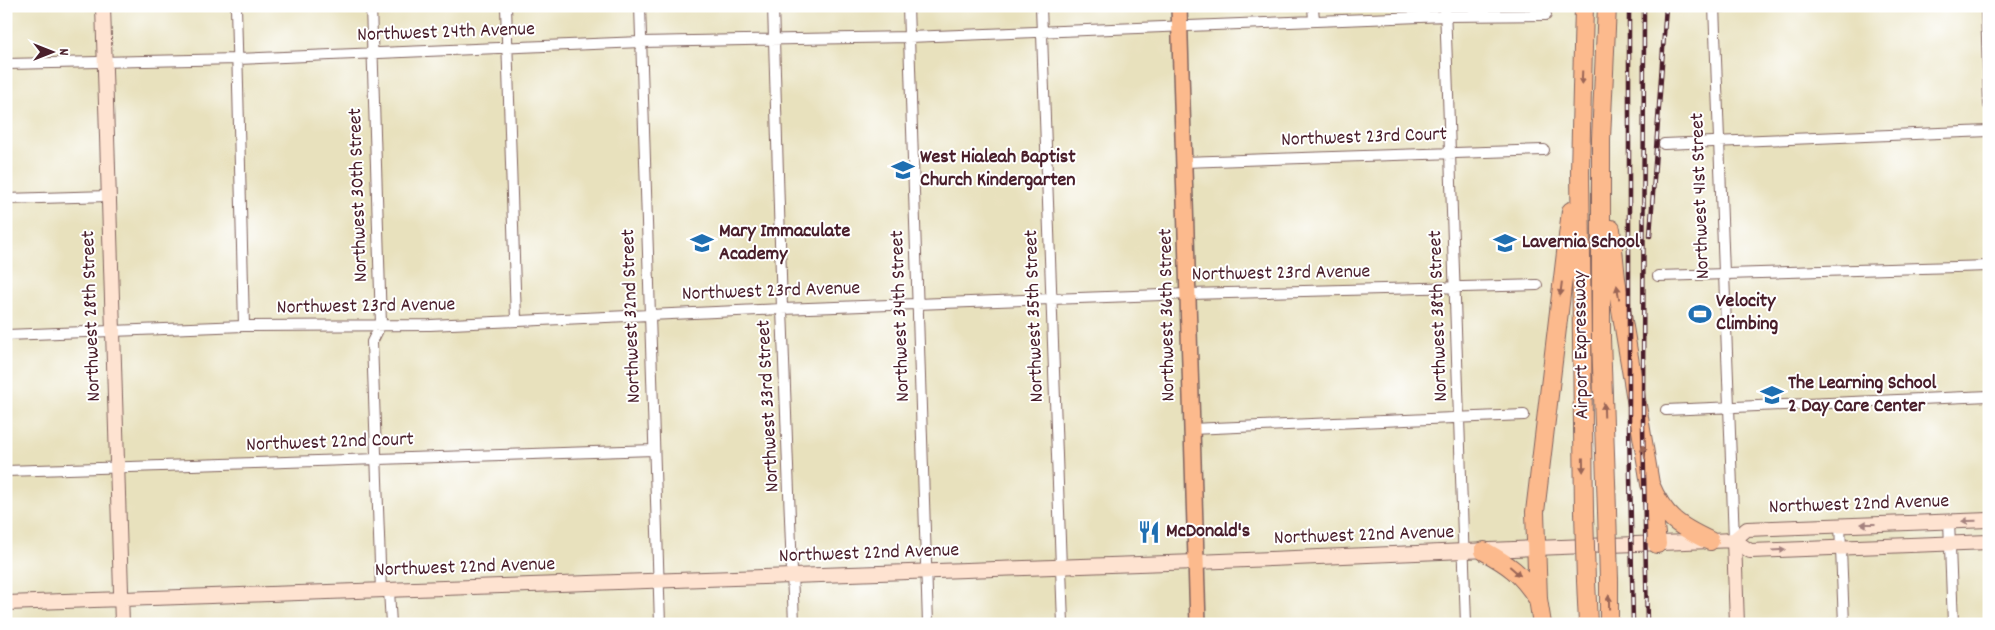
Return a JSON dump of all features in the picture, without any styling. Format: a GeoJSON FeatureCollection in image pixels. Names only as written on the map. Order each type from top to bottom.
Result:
{"type":"FeatureCollection","features":[{"type":"Feature","properties":{"kind":"highway","name":"Airport Expressway"},"geometry":{"type":"LineString","coordinates":[[1584,6],[1580,172],[1584,512],[1588,624]]}},
{"type":"Feature","properties":{"kind":"highway","name":"Airport Expressway"},"geometry":{"type":"LineString","coordinates":[[1607,6],[1601,140],[1602,338],[1610,624]]}},
{"type":"Feature","properties":{"kind":"highway"},"geometry":{"type":"LineString","coordinates":[[1601,140],[1616,279],[1650,484],[1656,544]]}},
{"type":"Feature","properties":{"kind":"highway"},"geometry":{"type":"LineString","coordinates":[[1542,624],[1538,599],[1534,529],[1542,439],[1569,224],[1580,172]]}},
{"type":"Feature","properties":{"kind":"highway"},"geometry":{"type":"LineString","coordinates":[[1650,484],[1663,510],[1670,518],[1684,529],[1710,541]]}},
{"type":"Feature","properties":{"kind":"highway"},"geometry":{"type":"LineString","coordinates":[[1484,551],[1519,573],[1538,599]]}},
{"type":"Feature","properties":{"kind":"main road","name":"Northwest 28th Street"},"geometry":{"type":"LineString","coordinates":[[103,6],[122,624]]}},
{"type":"Feature","properties":{"kind":"main road","name":"Northwest 36th Street"},"geometry":{"type":"LineString","coordinates":[[1179,6],[1198,624]]}},
{"type":"Feature","properties":{"kind":"main road","name":"Northwest 22nd Avenue"},"geometry":{"type":"LineString","coordinates":[[1734,540],[1747,529],[1840,524],[1989,520]]}},
{"type":"Feature","properties":{"kind":"main road","name":"Northwest 22nd Avenue"},"geometry":{"type":"LineString","coordinates":[[6,604],[1536,550],[1734,540],[1750,551],[1989,542]]}},
{"type":"Feature","properties":{"kind":"main road","name":"Northwest 41st Street"},"geometry":{"type":"LineString","coordinates":[[1734,540],[1737,624]]}},
{"type":"Feature","properties":{"kind":"street"},"geometry":{"type":"LineString","coordinates":[[236,6],[244,326]]}},
{"type":"Feature","properties":{"kind":"street","name":"Northwest 30th Street"},"geometry":{"type":"LineString","coordinates":[[371,6],[381,324],[372,342],[375,459],[385,590],[391,624]]}},
{"type":"Feature","properties":{"kind":"street"},"geometry":{"type":"LineString","coordinates":[[506,6],[516,320]]}},
{"type":"Feature","properties":{"kind":"street","name":"Northwest 32nd Street"},"geometry":{"type":"LineString","coordinates":[[640,6],[660,624]]}},
{"type":"Feature","properties":{"kind":"street","name":"Northwest 33rd Street"},"geometry":{"type":"LineString","coordinates":[[774,6],[782,309],[794,624]]}},
{"type":"Feature","properties":{"kind":"street","name":"Northwest 34th Street"},"geometry":{"type":"LineString","coordinates":[[908,6],[928,624]]}},
{"type":"Feature","properties":{"kind":"street","name":"Northwest 35th Street"},"geometry":{"type":"LineString","coordinates":[[1041,6],[1063,624]]}},
{"type":"Feature","properties":{"kind":"street"},"geometry":{"type":"LineString","coordinates":[[1313,6],[1314,21]]}},
{"type":"Feature","properties":{"kind":"street"},"geometry":{"type":"LineString","coordinates":[[1714,6],[1726,6]]}},
{"type":"Feature","properties":{"kind":"street","name":"Northwest 41st Street"},"geometry":{"type":"LineString","coordinates":[[1714,6],[1734,540]]}},
{"type":"Feature","properties":{"kind":"street"},"geometry":{"type":"LineString","coordinates":[[1986,6],[1989,105]]}},
{"type":"Feature","properties":{"kind":"street","name":"Northwest 24th Avenue"},"geometry":{"type":"LineString","coordinates":[[6,64],[238,59],[641,42],[909,37],[1314,21],[1445,11],[1546,16]]}},
{"type":"Feature","properties":{"kind":"street","name":"Northwest 38th Street"},"geometry":{"type":"LineString","coordinates":[[1445,11],[1456,288],[1466,624]]}},
{"type":"Feature","properties":{"kind":"street"},"geometry":{"type":"LineString","coordinates":[[1664,144],[1989,131]]}},
{"type":"Feature","properties":{"kind":"street","name":"Northwest 23rd Court"},"geometry":{"type":"LineString","coordinates":[[1184,162],[1544,150]]}},
{"type":"Feature","properties":{"kind":"street"},"geometry":{"type":"LineString","coordinates":[[6,199],[109,196]]}},
{"type":"Feature","properties":{"kind":"street"},"geometry":{"type":"LineString","coordinates":[[1658,276],[1989,266]]}},
{"type":"Feature","properties":{"kind":"street","name":"Northwest 23rd Avenue"},"geometry":{"type":"LineString","coordinates":[[6,335],[112,333],[244,326],[430,325],[649,314],[1188,294],[1537,285]]}},
{"type":"Feature","properties":{"kind":"street"},"geometry":{"type":"LineString","coordinates":[[1666,410],[1989,396]]}},
{"type":"Feature","properties":{"kind":"street"},"geometry":{"type":"LineString","coordinates":[[1191,429],[1524,414]]}},
{"type":"Feature","properties":{"kind":"street","name":"Northwest 22nd Court"},"geometry":{"type":"LineString","coordinates":[[6,471],[654,450]]}},
{"type":"Feature","properties":{"kind":"street"},"geometry":{"type":"LineString","coordinates":[[1949,522],[1953,624]]}},
{"type":"Feature","properties":{"kind":"street"},"geometry":{"type":"LineString","coordinates":[[1840,524],[1844,624]]}},
{"type":"Feature","properties":{"kind":"railway"},"geometry":{"type":"LineString","coordinates":[[1629,6],[1629,424],[1633,624]]}},
{"type":"Feature","properties":{"kind":"railway"},"geometry":{"type":"LineString","coordinates":[[1644,6],[1643,425],[1647,624]]}},
{"type":"Feature","properties":{"kind":"railway"},"geometry":{"type":"LineString","coordinates":[[1650,236],[1666,6]]}},
{"type":"Feature","properties":{"kind":"place","name":"West Hialeah Baptist Church Kindergarten"},"geometry":{"type":"Point","coordinates":[903,170]}},
{"type":"Feature","properties":{"kind":"place","name":"Mary Immaculate Academy"},"geometry":{"type":"Point","coordinates":[702,243]}},
{"type":"Feature","properties":{"kind":"place","name":"Lavernia School"},"geometry":{"type":"Point","coordinates":[1505,243]}},
{"type":"Feature","properties":{"kind":"place","name":"Velocity Climbing"},"geometry":{"type":"Point","coordinates":[1700,314]}},
{"type":"Feature","properties":{"kind":"place","name":"The Learning School 2 Day Care Center"},"geometry":{"type":"Point","coordinates":[1772,395]}},
{"type":"Feature","properties":{"kind":"place","name":"McDonald's"},"geometry":{"type":"Point","coordinates":[1149,532]}}]}
